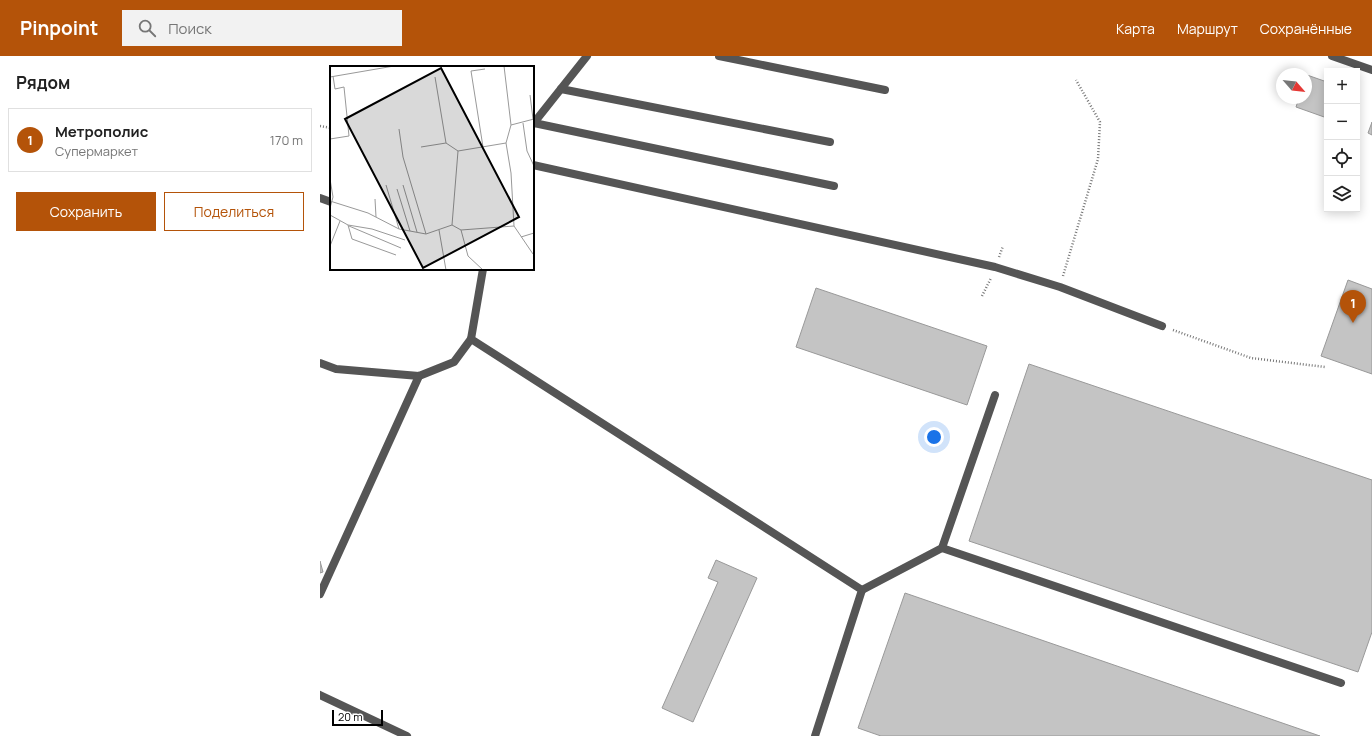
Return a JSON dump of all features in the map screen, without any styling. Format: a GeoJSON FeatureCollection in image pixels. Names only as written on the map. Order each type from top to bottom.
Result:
{"type":"FeatureCollection","features":[{"type":"Feature","properties":{"kind":"street"},"geometry":{"type":"LineString","coordinates":[[534,123],[587,56]]}},
{"type":"Feature","properties":{"kind":"street"},"geometry":{"type":"LineString","coordinates":[[719,56],[885,90]]}},
{"type":"Feature","properties":{"kind":"street"},"geometry":{"type":"LineString","coordinates":[[1332,56],[1372,70]]}},
{"type":"Feature","properties":{"kind":"street"},"geometry":{"type":"LineString","coordinates":[[561,89],[830,142]]}},
{"type":"Feature","properties":{"kind":"street"},"geometry":{"type":"LineString","coordinates":[[534,124],[834,186]]}},
{"type":"Feature","properties":{"kind":"street"},"geometry":{"type":"LineString","coordinates":[[534,165],[995,268],[1060,287],[1162,326]]}},
{"type":"Feature","properties":{"kind":"street"},"geometry":{"type":"LineString","coordinates":[[320,198],[330,202]]}},
{"type":"Feature","properties":{"kind":"street"},"geometry":{"type":"LineString","coordinates":[[320,363],[336,368],[418,376],[454,362],[471,339],[483,270]]}},
{"type":"Feature","properties":{"kind":"street"},"geometry":{"type":"LineString","coordinates":[[471,339],[862,590]]}},
{"type":"Feature","properties":{"kind":"street"},"geometry":{"type":"LineString","coordinates":[[320,594],[418,376]]}},
{"type":"Feature","properties":{"kind":"street"},"geometry":{"type":"LineString","coordinates":[[815,736],[862,590],[942,548],[995,394]]}},
{"type":"Feature","properties":{"kind":"street"},"geometry":{"type":"LineString","coordinates":[[942,548],[1341,683]]}},
{"type":"Feature","properties":{"kind":"street"},"geometry":{"type":"LineString","coordinates":[[320,695],[407,736]]}},
{"type":"Feature","properties":{"kind":"path"},"geometry":{"type":"LineString","coordinates":[[1060,287],[1098,159],[1100,122],[1076,80]]}},
{"type":"Feature","properties":{"kind":"path"},"geometry":{"type":"LineString","coordinates":[[320,126],[330,128]]}},
{"type":"Feature","properties":{"kind":"path"},"geometry":{"type":"LineString","coordinates":[[1162,326],[1251,358],[1325,367]]}},
{"type":"Feature","properties":{"kind":"building"},"geometry":{"type":"Polygon","coordinates":[[[1312,77],[1324,81],[1324,117],[1296,107],[1297,104],[1312,104],[1312,77]]]}},
{"type":"Feature","properties":{"kind":"building"},"geometry":{"type":"Polygon","coordinates":[[[1372,122],[1372,135],[1368,133],[1372,122]]]}},
{"type":"Feature","properties":{"kind":"building"},"geometry":{"type":"Polygon","coordinates":[[[1348,280],[1372,289],[1372,374],[1321,356],[1348,280]]]}},
{"type":"Feature","properties":{"kind":"building"},"geometry":{"type":"Polygon","coordinates":[[[816,288],[987,346],[967,405],[796,347],[816,288]]]}},
{"type":"Feature","properties":{"kind":"building"},"geometry":{"type":"Polygon","coordinates":[[[1029,364],[1372,480],[1372,632],[1358,672],[969,541],[1029,364]]]}},
{"type":"Feature","properties":{"kind":"building"},"geometry":{"type":"Polygon","coordinates":[[[716,560],[757,578],[693,722],[662,708],[718,582],[708,578],[716,560]]]}},
{"type":"Feature","properties":{"kind":"building"},"geometry":{"type":"Polygon","coordinates":[[[320,561],[323,572],[320,573],[320,561]]]}},
{"type":"Feature","properties":{"kind":"building"},"geometry":{"type":"Polygon","coordinates":[[[905,593],[1320,736],[881,736],[858,728],[905,593]]]}},
{"type":"Feature","properties":{"kind":"place","name":"Метрополис"},"geometry":{"type":"Point","coordinates":[1353,323]}}]}
